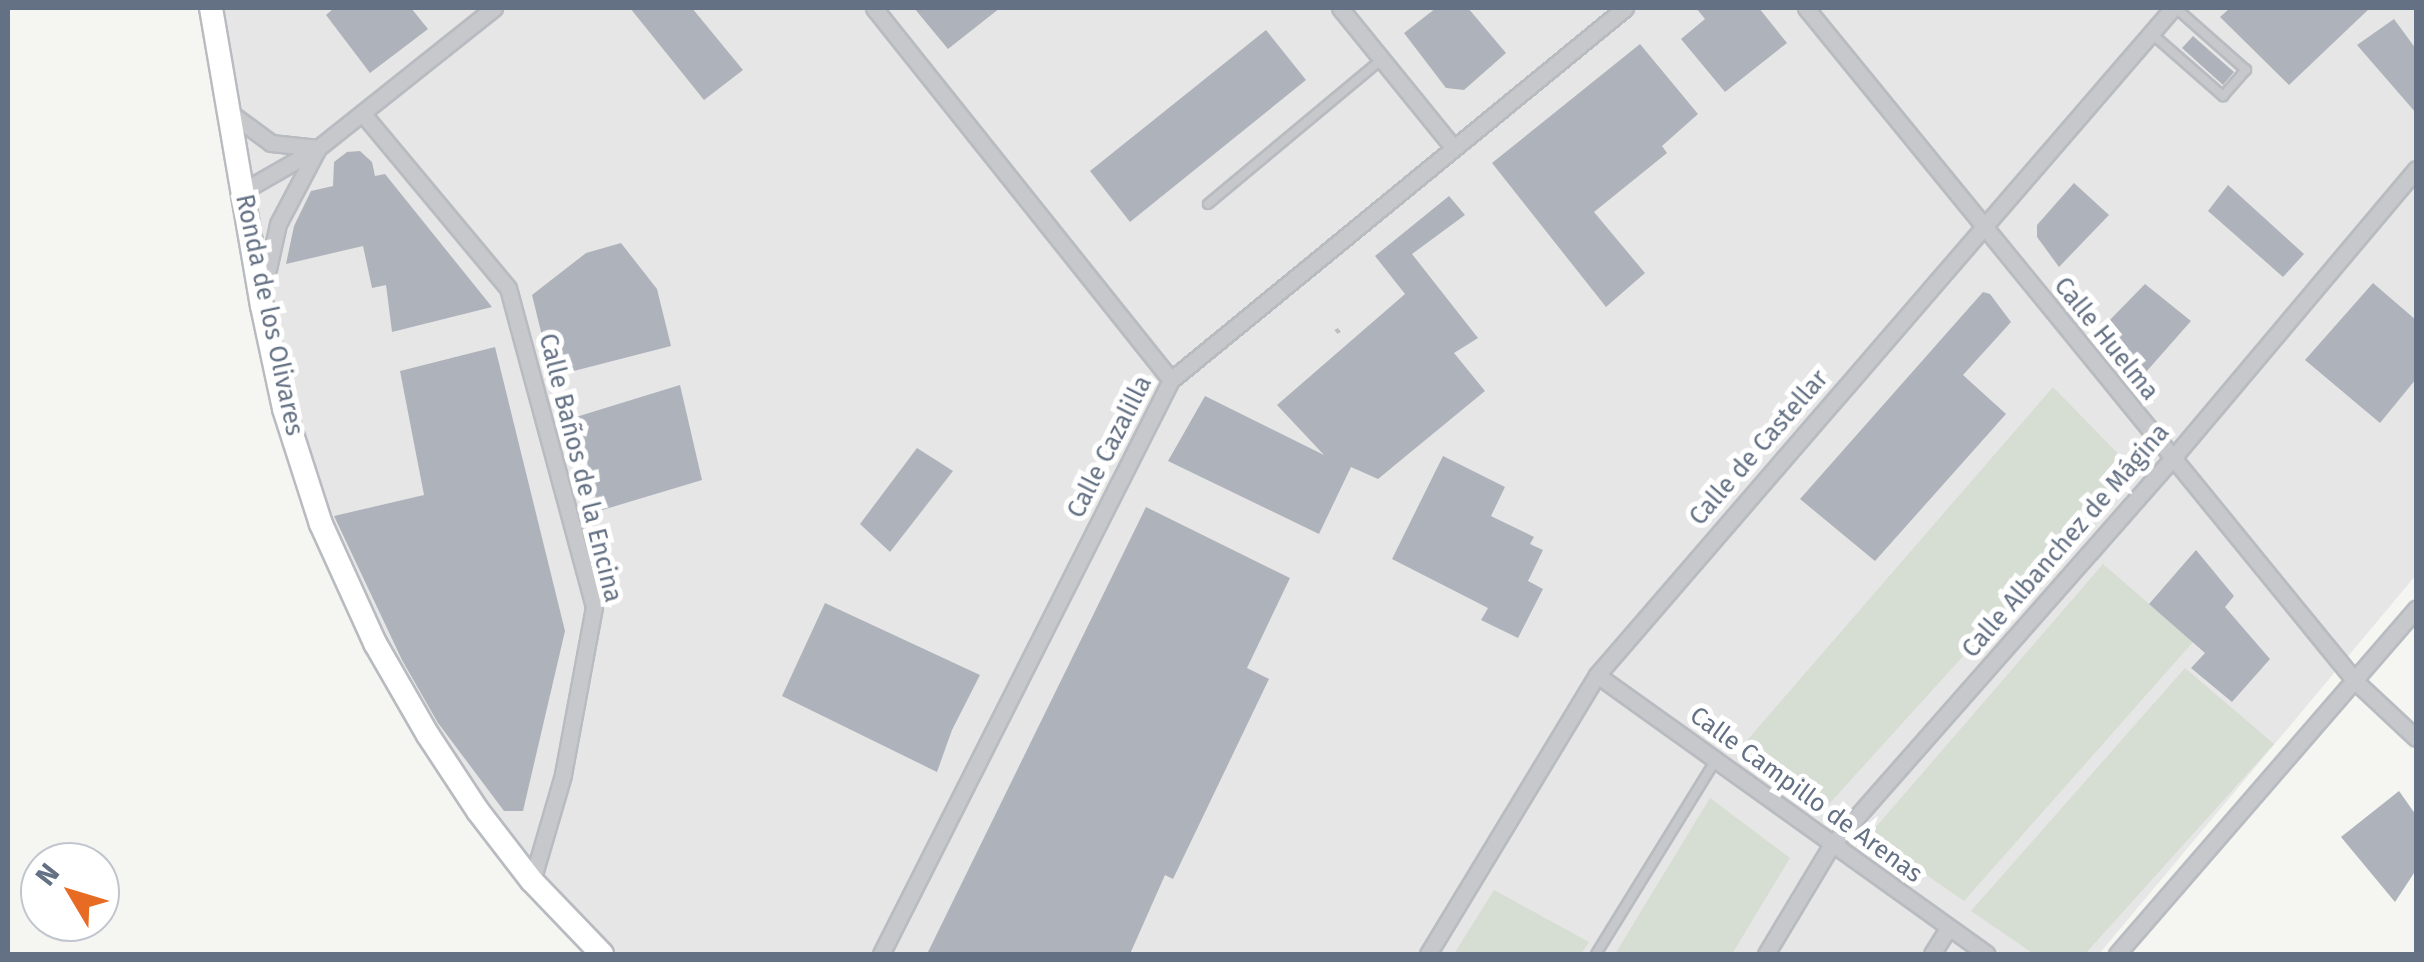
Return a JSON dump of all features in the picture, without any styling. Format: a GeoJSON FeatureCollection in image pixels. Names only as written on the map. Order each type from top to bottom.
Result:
{"type":"FeatureCollection","features":[{"type":"Feature","properties":{"kind":"main road","name":"Ronda de los Olivares"},"geometry":{"type":"LineString","coordinates":[[210,8],[284,409],[321,524],[375,643],[468,796],[532,881],[602,954]]}},
{"type":"Feature","properties":{"kind":"street"},"geometry":{"type":"LineString","coordinates":[[243,191],[318,148],[494,8]]}},
{"type":"Feature","properties":{"kind":"street"},"geometry":{"type":"LineString","coordinates":[[874,8],[1171,380]]}},
{"type":"Feature","properties":{"kind":"street"},"geometry":{"type":"LineString","coordinates":[[1340,8],[1453,147]]}},
{"type":"Feature","properties":{"kind":"street","name":"Calle Cazalilla"},"geometry":{"type":"LineString","coordinates":[[881,954],[1171,380],[1626,8]]}},
{"type":"Feature","properties":{"kind":"street","name":"Calle Huelma"},"geometry":{"type":"LineString","coordinates":[[1806,8],[2356,681],[2416,738]]}},
{"type":"Feature","properties":{"kind":"street","name":"Calle de Castellar"},"geometry":{"type":"LineString","coordinates":[[1428,954],[1597,674],[2175,8]]}},
{"type":"Feature","properties":{"kind":"street"},"geometry":{"type":"LineString","coordinates":[[229,112],[271,142],[318,148]]}},
{"type":"Feature","properties":{"kind":"street","name":"Calle Baños de la Encina"},"geometry":{"type":"LineString","coordinates":[[363,114],[508,288],[594,607],[563,775],[532,881]]}},
{"type":"Feature","properties":{"kind":"street"},"geometry":{"type":"LineString","coordinates":[[262,306],[278,224],[318,148]]}},
{"type":"Feature","properties":{"kind":"street","name":"Calle Albanchez de Mágina"},"geometry":{"type":"LineString","coordinates":[[1766,954],[1831,846],[2172,459],[2416,169]]}},
{"type":"Feature","properties":{"kind":"street"},"geometry":{"type":"LineString","coordinates":[[2117,954],[2416,609]]}},
{"type":"Feature","properties":{"kind":"street","name":"Calle Campillo de Arenas"},"geometry":{"type":"LineString","coordinates":[[1597,674],[1986,954]]}},
{"type":"Feature","properties":{"kind":"street"},"geometry":{"type":"LineString","coordinates":[[1932,954],[1948,928]]}},
{"type":"Feature","properties":{"kind":"lane"},"geometry":{"type":"LineString","coordinates":[[2150,33],[2224,96],[2246,70],[2175,8]]}},
{"type":"Feature","properties":{"kind":"lane"},"geometry":{"type":"LineString","coordinates":[[1208,204],[1382,59]]}},
{"type":"Feature","properties":{"kind":"lane"},"geometry":{"type":"LineString","coordinates":[[1596,954],[1715,761]]}},
{"type":"Feature","properties":{"kind":"path"},"geometry":{"type":"LineString","coordinates":[[1336,329],[1340,334]]}},
{"type":"Feature","properties":{"kind":"shaded area"},"geometry":{"type":"Polygon","coordinates":[[[210,8],[2416,8],[2416,575],[2099,954],[604,954],[460,787],[352,608],[281,387],[210,8]]]}},
{"type":"Feature","properties":{"kind":"shaded area"},"geometry":{"type":"Polygon","coordinates":[[[2053,387],[2133,469],[1829,804],[1743,745],[2053,387]]]}},
{"type":"Feature","properties":{"kind":"shaded area"},"geometry":{"type":"Polygon","coordinates":[[[2103,564],[2193,642],[1964,901],[1869,835],[2103,564]]]}},
{"type":"Feature","properties":{"kind":"shaded area"},"geometry":{"type":"Polygon","coordinates":[[[2185,668],[2274,744],[2085,954],[2034,954],[1971,911],[2185,668]]]}},
{"type":"Feature","properties":{"kind":"shaded area"},"geometry":{"type":"Polygon","coordinates":[[[1710,798],[1790,858],[1732,954],[1615,954],[1710,798]]]}},
{"type":"Feature","properties":{"kind":"shaded area"},"geometry":{"type":"Polygon","coordinates":[[[1494,890],[1589,942],[1581,954],[1454,954],[1494,890]]]}},
{"type":"Feature","properties":{"kind":"building"},"geometry":{"type":"Polygon","coordinates":[[[334,8],[411,8],[428,29],[370,73],[326,15],[334,8]]]}},
{"type":"Feature","properties":{"kind":"building"},"geometry":{"type":"Polygon","coordinates":[[[630,8],[692,8],[743,70],[704,100],[630,8]]]}},
{"type":"Feature","properties":{"kind":"building"},"geometry":{"type":"Polygon","coordinates":[[[914,8],[1000,8],[948,49],[914,8]]]}},
{"type":"Feature","properties":{"kind":"building"},"geometry":{"type":"Polygon","coordinates":[[[1436,8],[1468,8],[1506,53],[1464,90],[1446,88],[1404,33],[1436,8]]]}},
{"type":"Feature","properties":{"kind":"building"},"geometry":{"type":"Polygon","coordinates":[[[1696,8],[1759,8],[1787,43],[1725,92],[1681,39],[1705,19],[1696,8]]]}},
{"type":"Feature","properties":{"kind":"building"},"geometry":{"type":"Polygon","coordinates":[[[2230,8],[2370,8],[2289,85],[2220,17],[2230,8]]]}},
{"type":"Feature","properties":{"kind":"building"},"geometry":{"type":"Polygon","coordinates":[[[2394,19],[2416,49],[2416,113],[2357,45],[2394,19]]]}},
{"type":"Feature","properties":{"kind":"building"},"geometry":{"type":"Polygon","coordinates":[[[1266,30],[1306,80],[1130,222],[1090,171],[1266,30]]]}},
{"type":"Feature","properties":{"kind":"building"},"geometry":{"type":"Polygon","coordinates":[[[2193,36],[2234,72],[2223,85],[2182,48],[2193,36]]]}},
{"type":"Feature","properties":{"kind":"building"},"geometry":{"type":"Polygon","coordinates":[[[1640,44],[1698,114],[1662,146],[1667,153],[1594,212],[1645,273],[1606,307],[1492,163],[1640,44]]]}},
{"type":"Feature","properties":{"kind":"building"},"geometry":{"type":"Polygon","coordinates":[[[360,151],[372,162],[375,176],[385,174],[492,307],[392,332],[386,285],[372,288],[363,246],[286,264],[294,226],[311,191],[333,186],[334,162],[347,152],[360,151]]]}},
{"type":"Feature","properties":{"kind":"building"},"geometry":{"type":"Polygon","coordinates":[[[2074,183],[2109,215],[2059,267],[2037,237],[2037,225],[2074,183]]]}},
{"type":"Feature","properties":{"kind":"building"},"geometry":{"type":"Polygon","coordinates":[[[2228,185],[2304,254],[2283,277],[2208,211],[2228,185]]]}},
{"type":"Feature","properties":{"kind":"building"},"geometry":{"type":"Polygon","coordinates":[[[1449,196],[1465,215],[1412,254],[1478,338],[1454,353],[1485,391],[1378,479],[1351,467],[1319,534],[1168,461],[1205,396],[1324,455],[1277,405],[1405,294],[1375,256],[1449,196]]]}},
{"type":"Feature","properties":{"kind":"building"},"geometry":{"type":"Polygon","coordinates":[[[621,243],[657,289],[671,346],[566,373],[557,332],[542,336],[532,295],[586,253],[621,243]]]}},
{"type":"Feature","properties":{"kind":"building"},"geometry":{"type":"Polygon","coordinates":[[[2373,283],[2416,320],[2416,379],[2380,423],[2305,360],[2373,283]]]}},
{"type":"Feature","properties":{"kind":"building"},"geometry":{"type":"Polygon","coordinates":[[[2145,284],[2191,321],[2146,372],[2104,326],[2145,284]]]}},
{"type":"Feature","properties":{"kind":"building"},"geometry":{"type":"Polygon","coordinates":[[[1983,292],[1990,294],[2011,322],[1963,375],[2006,414],[1875,561],[1800,499],[1983,292]]]}},
{"type":"Feature","properties":{"kind":"building"},"geometry":{"type":"Polygon","coordinates":[[[495,347],[565,631],[523,811],[504,811],[438,723],[402,660],[334,516],[424,495],[400,371],[495,347]]]}},
{"type":"Feature","properties":{"kind":"building"},"geometry":{"type":"Polygon","coordinates":[[[680,385],[702,480],[599,511],[576,417],[680,385]]]}},
{"type":"Feature","properties":{"kind":"building"},"geometry":{"type":"Polygon","coordinates":[[[917,448],[953,471],[890,552],[860,524],[917,448]]]}},
{"type":"Feature","properties":{"kind":"building"},"geometry":{"type":"Polygon","coordinates":[[[1443,456],[1505,487],[1491,516],[1534,537],[1530,544],[1543,550],[1528,581],[1543,589],[1518,638],[1481,620],[1488,608],[1392,559],[1443,456]]]}},
{"type":"Feature","properties":{"kind":"building"},"geometry":{"type":"Polygon","coordinates":[[[1146,507],[1290,578],[1247,668],[1269,679],[1173,879],[1165,875],[1130,954],[927,954],[1146,507]]]}},
{"type":"Feature","properties":{"kind":"building"},"geometry":{"type":"Polygon","coordinates":[[[2196,550],[2234,596],[2225,607],[2270,659],[2232,702],[2191,668],[2205,653],[2149,604],[2196,550]]]}},
{"type":"Feature","properties":{"kind":"building"},"geometry":{"type":"Polygon","coordinates":[[[825,603],[980,675],[952,730],[937,772],[782,696],[825,603]]]}},
{"type":"Feature","properties":{"kind":"building"},"geometry":{"type":"Polygon","coordinates":[[[2399,791],[2416,815],[2416,870],[2395,902],[2341,837],[2399,791]]]}}]}
